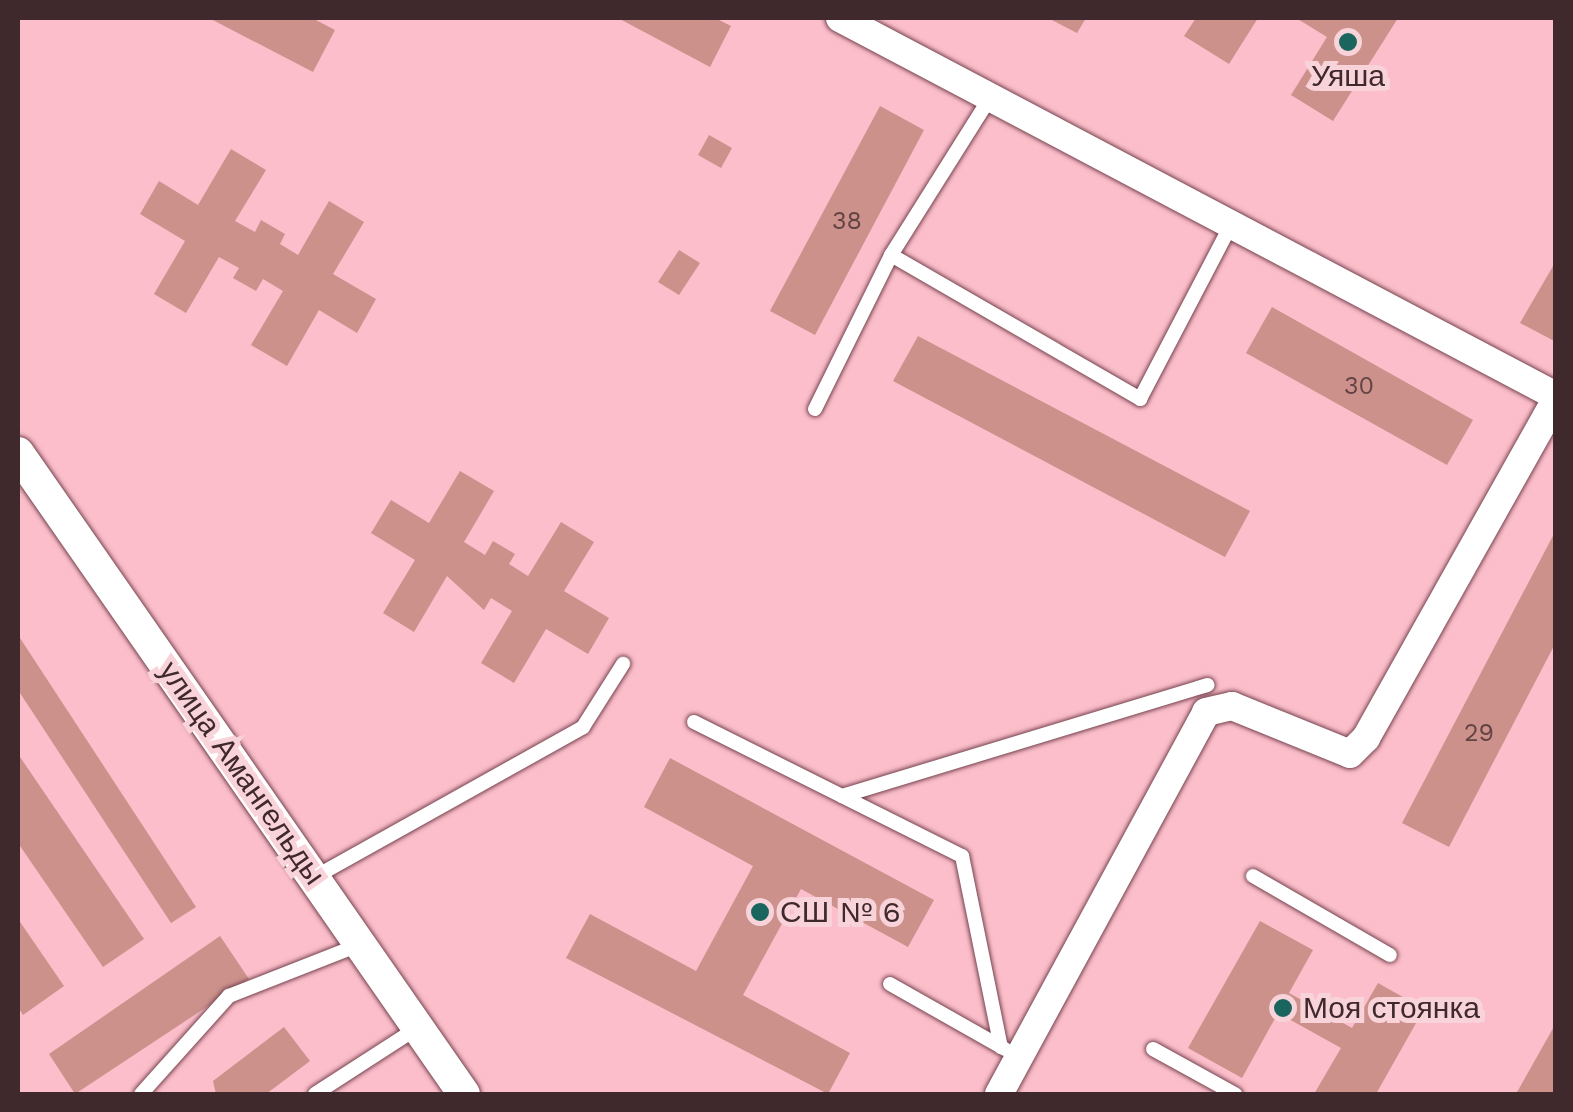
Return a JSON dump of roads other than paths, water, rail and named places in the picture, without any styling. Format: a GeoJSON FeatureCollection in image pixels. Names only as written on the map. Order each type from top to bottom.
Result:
{"type":"FeatureCollection","features":[{"type":"Feature","properties":{"kind":"street"},"geometry":{"type":"LineString","coordinates":[[840,18],[1230,230],[1555,398],[1366,738],[1350,754],[1232,706],[1206,712],[1010,1052],[999,1094]]}},
{"type":"Feature","properties":{"kind":"street","name":"улица Амангельды"},"geometry":{"type":"LineString","coordinates":[[18,456],[316,877],[464,1094]]}},
{"type":"Feature","properties":{"kind":"lane"},"geometry":{"type":"LineString","coordinates":[[815,408],[891,254],[988,101]]}},
{"type":"Feature","properties":{"kind":"lane"},"geometry":{"type":"LineString","coordinates":[[891,254],[1140,399],[1230,230]]}},
{"type":"Feature","properties":{"kind":"lane"},"geometry":{"type":"LineString","coordinates":[[316,877],[583,728],[623,664]]}},
{"type":"Feature","properties":{"kind":"lane"},"geometry":{"type":"LineString","coordinates":[[842,796],[1207,686]]}},
{"type":"Feature","properties":{"kind":"lane"},"geometry":{"type":"LineString","coordinates":[[694,722],[962,856],[1010,1052]]}},
{"type":"Feature","properties":{"kind":"lane"},"geometry":{"type":"LineString","coordinates":[[1253,876],[1390,954]]}},
{"type":"Feature","properties":{"kind":"lane"},"geometry":{"type":"LineString","coordinates":[[141,1094],[228,996],[361,944]]}},
{"type":"Feature","properties":{"kind":"lane"},"geometry":{"type":"LineString","coordinates":[[890,984],[1010,1052]]}},
{"type":"Feature","properties":{"kind":"lane"},"geometry":{"type":"LineString","coordinates":[[315,1094],[418,1027]]}},
{"type":"Feature","properties":{"kind":"lane"},"geometry":{"type":"LineString","coordinates":[[1153,1049],[1235,1094]]}},
{"type":"Feature","properties":{"kind":"place","name":"Уяша"},"geometry":{"type":"Point","coordinates":[1348,42]}},
{"type":"Feature","properties":{"kind":"place","name":"СШ № 6"},"geometry":{"type":"Point","coordinates":[760,912]}},
{"type":"Feature","properties":{"kind":"place","name":"Моя стоянка"},"geometry":{"type":"Point","coordinates":[1283,1008]}}]}
